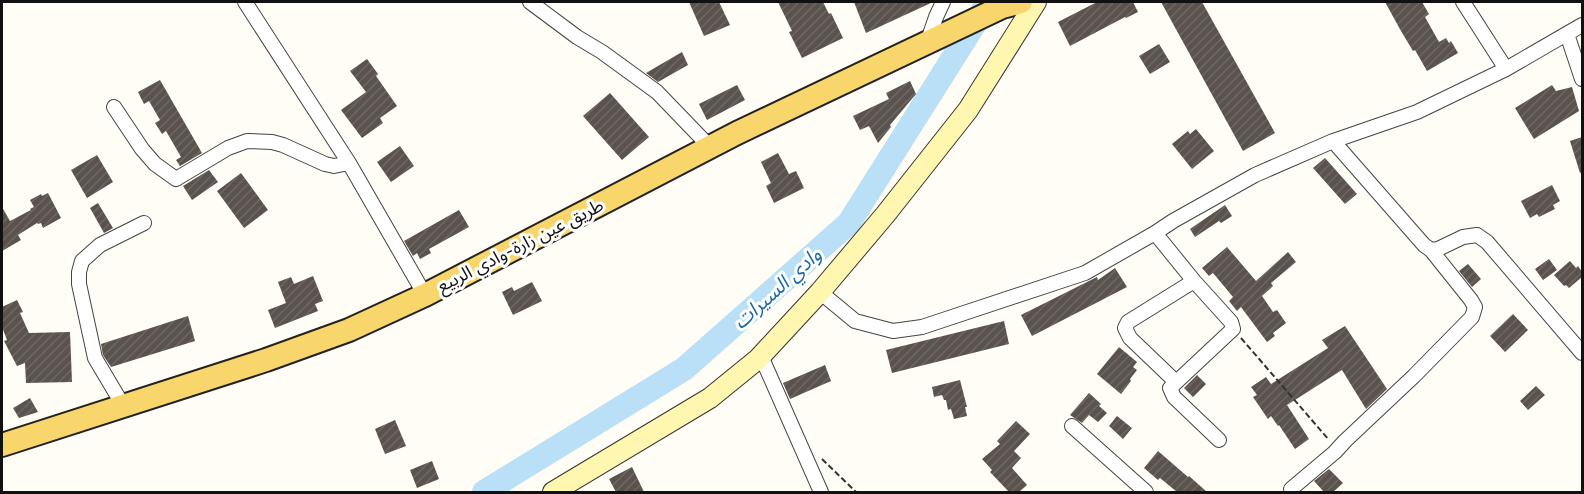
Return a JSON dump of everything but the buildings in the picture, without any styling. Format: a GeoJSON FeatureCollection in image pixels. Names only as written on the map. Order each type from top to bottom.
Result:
{"type":"FeatureCollection","features":[{"type":"Feature","properties":{"kind":"main road"},"geometry":{"type":"LineString","coordinates":[[553,492],[710,398],[761,356],[820,292],[885,215],[968,110],[1036,2]]}},
{"type":"Feature","properties":{"kind":"main road","name":"طريق عين زارة-وادي الربيع"},"geometry":{"type":"LineString","coordinates":[[2,446],[266,360],[349,330],[424,295],[710,147],[1011,4]]}},
{"type":"Feature","properties":{"kind":"street"},"geometry":{"type":"LineString","coordinates":[[245,2],[349,163],[424,295]]}},
{"type":"Feature","properties":{"kind":"street"},"geometry":{"type":"LineString","coordinates":[[530,2],[657,92],[710,147]]}},
{"type":"Feature","properties":{"kind":"street"},"geometry":{"type":"LineString","coordinates":[[927,43],[936,16],[944,2]]}},
{"type":"Feature","properties":{"kind":"street"},"geometry":{"type":"LineString","coordinates":[[1463,2],[1506,69]]}},
{"type":"Feature","properties":{"kind":"street"},"geometry":{"type":"LineString","coordinates":[[820,292],[855,321],[893,331],[922,327],[1085,273],[1255,176],[1333,141],[1417,112],[1506,69],[1582,25]]}},
{"type":"Feature","properties":{"kind":"street"},"geometry":{"type":"LineString","coordinates":[[1567,34],[1582,79]]}},
{"type":"Feature","properties":{"kind":"street"},"geometry":{"type":"LineString","coordinates":[[114,107],[142,149],[155,164],[176,179],[228,148],[247,141],[283,145],[334,166],[349,163]]}},
{"type":"Feature","properties":{"kind":"street"},"geometry":{"type":"LineString","coordinates":[[1291,489],[1414,376],[1472,317],[1475,307],[1472,300],[1431,250],[1424,245],[1333,141]]}},
{"type":"Feature","properties":{"kind":"street"},"geometry":{"type":"LineString","coordinates":[[124,407],[95,358],[79,285],[79,272],[82,261],[100,245],[144,223]]}},
{"type":"Feature","properties":{"kind":"street"},"geometry":{"type":"LineString","coordinates":[[1155,233],[1231,322],[1233,329],[1170,388],[1174,397],[1219,440]]}},
{"type":"Feature","properties":{"kind":"street"},"geometry":{"type":"LineString","coordinates":[[1431,250],[1463,237],[1477,235],[1487,242],[1582,353]]}},
{"type":"Feature","properties":{"kind":"street"},"geometry":{"type":"LineString","coordinates":[[1176,382],[1130,338],[1125,328],[1128,322],[1194,281]]}},
{"type":"Feature","properties":{"kind":"street"},"geometry":{"type":"LineString","coordinates":[[761,356],[821,492]]}},
{"type":"Feature","properties":{"kind":"street"},"geometry":{"type":"LineString","coordinates":[[1072,426],[1146,492]]}},
{"type":"Feature","properties":{"kind":"path"},"geometry":{"type":"LineString","coordinates":[[1233,329],[1337,449]]}},
{"type":"Feature","properties":{"kind":"path"},"geometry":{"type":"LineString","coordinates":[[819,456],[856,492]]}},
{"type":"Feature","properties":{"kind":"waterway","name":"وادي السيرات"},"geometry":{"type":"LineString","coordinates":[[484,492],[684,369],[849,223],[984,9]]}}]}
